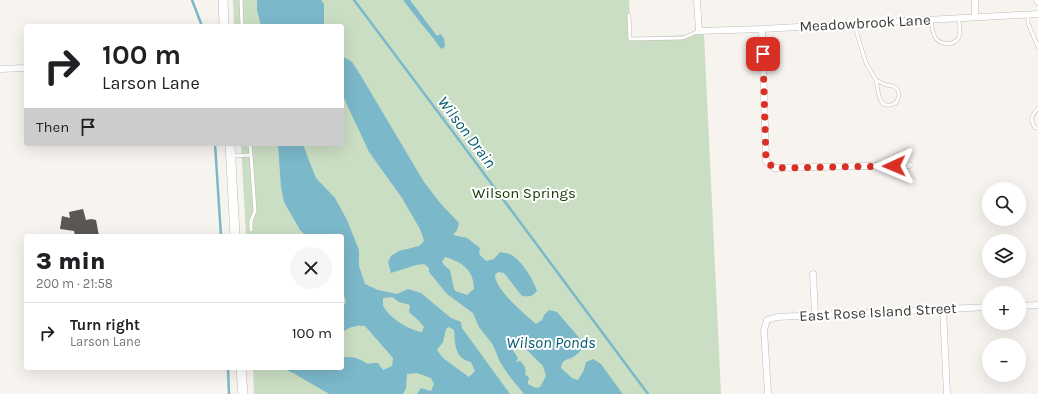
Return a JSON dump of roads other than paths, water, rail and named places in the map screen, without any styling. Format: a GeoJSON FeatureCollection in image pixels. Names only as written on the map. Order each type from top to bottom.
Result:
{"type":"FeatureCollection","features":[{"type":"Feature","properties":{"kind":"street"},"geometry":{"type":"LineString","coordinates":[[223,0],[224,24]]}},
{"type":"Feature","properties":{"kind":"street"},"geometry":{"type":"LineString","coordinates":[[697,0],[698,31]]}},
{"type":"Feature","properties":{"kind":"street"},"geometry":{"type":"LineString","coordinates":[[975,17],[976,0]]}},
{"type":"Feature","properties":{"kind":"street","name":"Meadowbrook Lane"},"geometry":{"type":"LineString","coordinates":[[698,31],[1038,14]]}},
{"type":"Feature","properties":{"kind":"street"},"geometry":{"type":"LineString","coordinates":[[762,29],[766,161],[774,168],[909,166]]}},
{"type":"Feature","properties":{"kind":"street"},"geometry":{"type":"LineString","coordinates":[[0,70],[24,68]]}},
{"type":"Feature","properties":{"kind":"street"},"geometry":{"type":"LineString","coordinates":[[230,146],[235,234]]}},
{"type":"Feature","properties":{"kind":"street"},"geometry":{"type":"LineString","coordinates":[[813,274],[815,315]]}},
{"type":"Feature","properties":{"kind":"street"},"geometry":{"type":"LineString","coordinates":[[1026,306],[1038,305]]}},
{"type":"Feature","properties":{"kind":"street","name":"East Rose Island Street"},"geometry":{"type":"LineString","coordinates":[[768,394],[764,330],[767,320],[777,317],[982,307]]}},
{"type":"Feature","properties":{"kind":"street"},"geometry":{"type":"LineString","coordinates":[[943,309],[947,394]]}},
{"type":"Feature","properties":{"kind":"street"},"geometry":{"type":"LineString","coordinates":[[241,370],[243,394]]}},
{"type":"Feature","properties":{"kind":"lane"},"geometry":{"type":"LineString","coordinates":[[241,0],[242,24]]}},
{"type":"Feature","properties":{"kind":"lane"},"geometry":{"type":"LineString","coordinates":[[1028,14],[1028,23],[1038,47]]}},
{"type":"Feature","properties":{"kind":"lane"},"geometry":{"type":"LineString","coordinates":[[629,15],[630,39],[683,38],[698,31]]}},
{"type":"Feature","properties":{"kind":"lane"},"geometry":{"type":"LineString","coordinates":[[931,20],[934,35],[937,40],[945,44],[953,43],[958,39],[960,33],[959,18]]}},
{"type":"Feature","properties":{"kind":"lane"},"geometry":{"type":"LineString","coordinates":[[854,24],[866,63],[876,80],[881,102],[885,105],[891,106],[896,103],[899,96],[898,90],[893,86],[886,85],[876,80]]}},
{"type":"Feature","properties":{"kind":"lane"},"geometry":{"type":"LineString","coordinates":[[1038,108],[1031,117],[1035,128],[1038,128]]}},
{"type":"Feature","properties":{"kind":"lane"},"geometry":{"type":"LineString","coordinates":[[250,146],[255,211],[251,221],[251,230]]}},
{"type":"Feature","properties":{"kind":"lane"},"geometry":{"type":"LineString","coordinates":[[231,156],[251,155]]}},
{"type":"Feature","properties":{"kind":"water"},"geometry":{"type":"Polygon","coordinates":[[[257,0],[321,0],[324,4],[324,24],[260,24],[257,10],[257,0]]]}},
{"type":"Feature","properties":{"kind":"water"},"geometry":{"type":"Polygon","coordinates":[[[403,0],[410,0],[437,36],[441,34],[444,39],[445,46],[442,49],[439,46],[403,0]]]}},
{"type":"Feature","properties":{"kind":"water","name":"Wilson Ponds"},"geometry":{"type":"Polygon","coordinates":[[[344,57],[352,62],[361,76],[424,182],[441,204],[459,223],[457,230],[453,235],[467,238],[480,248],[479,254],[486,261],[494,259],[500,252],[510,254],[517,259],[533,281],[537,291],[531,296],[522,296],[504,273],[498,272],[495,275],[496,281],[500,288],[518,308],[536,324],[542,320],[544,315],[549,310],[557,312],[582,341],[583,347],[581,350],[573,357],[563,362],[561,368],[572,378],[578,380],[584,370],[586,362],[593,359],[601,364],[622,393],[524,394],[500,362],[493,345],[479,327],[473,313],[447,294],[429,272],[429,268],[424,264],[416,265],[391,273],[388,262],[391,256],[399,251],[419,246],[424,241],[420,229],[402,198],[369,152],[344,98],[344,57]],[[445,257],[442,262],[450,270],[455,291],[467,295],[474,289],[472,277],[466,268],[457,261],[445,257]],[[511,343],[510,346],[518,358],[516,362],[520,361],[525,367],[525,375],[528,376],[529,379],[528,384],[536,388],[540,387],[546,376],[543,366],[518,343],[511,343]]]}},
{"type":"Feature","properties":{"kind":"water","name":"Wilson Ponds"},"geometry":{"type":"Polygon","coordinates":[[[278,146],[304,146],[316,178],[335,198],[347,220],[359,250],[359,266],[365,284],[378,290],[397,294],[408,289],[421,293],[451,318],[461,322],[462,328],[510,394],[417,394],[421,388],[431,391],[434,384],[431,378],[417,373],[407,374],[406,388],[403,394],[329,394],[286,370],[344,370],[344,358],[353,357],[368,364],[378,363],[383,370],[392,366],[393,358],[365,326],[353,327],[344,331],[344,305],[346,302],[344,296],[344,234],[304,234],[300,230],[284,202],[281,187],[278,146]],[[392,297],[383,298],[385,310],[394,319],[412,329],[422,332],[424,327],[409,312],[410,305],[399,302],[392,297]],[[449,327],[446,329],[443,342],[437,350],[443,358],[469,377],[475,371],[471,362],[459,355],[455,345],[454,330],[449,327]]]}},
{"type":"Feature","properties":{"kind":"waterway"},"geometry":{"type":"LineString","coordinates":[[192,0],[201,24]]}},
{"type":"Feature","properties":{"kind":"waterway","name":"Wilson Drain"},"geometry":{"type":"LineString","coordinates":[[354,0],[648,394]]}},
{"type":"Feature","properties":{"kind":"waterway"},"geometry":{"type":"LineString","coordinates":[[215,146],[221,234]]}},
{"type":"Feature","properties":{"kind":"waterway"},"geometry":{"type":"LineString","coordinates":[[228,370],[229,394]]}},
{"type":"Feature","properties":{"kind":"park label","name":"Wilson Springs"},"geometry":{"type":"Point","coordinates":[524,193]}}]}
